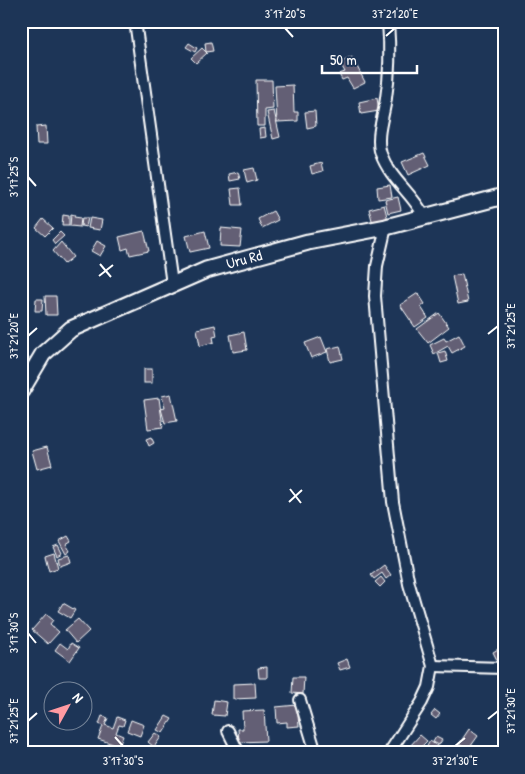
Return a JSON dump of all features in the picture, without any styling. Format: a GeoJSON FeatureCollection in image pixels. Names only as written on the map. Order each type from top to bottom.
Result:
{"type":"FeatureCollection","features":[{"type":"Feature","properties":{"kind":"street"},"geometry":{"type":"LineString","coordinates":[[135,21],[172,284]]}},
{"type":"Feature","properties":{"kind":"street"},"geometry":{"type":"LineString","coordinates":[[388,21],[388,72],[386,97],[379,136],[381,153],[391,172],[402,188],[418,204],[424,216]]}},
{"type":"Feature","properties":{"kind":"street","name":"Uru Rd"},"geometry":{"type":"LineString","coordinates":[[21,391],[43,354],[72,329],[206,270],[308,242],[386,227],[504,196]]}},
{"type":"Feature","properties":{"kind":"street"},"geometry":{"type":"LineString","coordinates":[[386,227],[377,266],[375,296],[393,502],[409,584],[433,666],[429,687],[422,702],[389,753]]}},
{"type":"Feature","properties":{"kind":"street"},"geometry":{"type":"LineString","coordinates":[[433,666],[504,668]]}},
{"type":"Feature","properties":{"kind":"street"},"geometry":{"type":"LineString","coordinates":[[300,700],[316,753]]}},
{"type":"Feature","properties":{"kind":"street"},"geometry":{"type":"LineString","coordinates":[[228,731],[239,753]]}},
{"type":"Feature","properties":{"kind":"building"},"geometry":{"type":"Polygon","coordinates":[[[211,42],[213,51],[206,52],[205,43],[211,42]]]}},
{"type":"Feature","properties":{"kind":"building"},"geometry":{"type":"Polygon","coordinates":[[[189,43],[197,48],[195,52],[186,47],[189,43]]]}},
{"type":"Feature","properties":{"kind":"building"},"geometry":{"type":"Polygon","coordinates":[[[202,48],[207,53],[196,63],[191,58],[202,48]]]}},
{"type":"Feature","properties":{"kind":"building"},"geometry":{"type":"Polygon","coordinates":[[[352,57],[365,82],[353,88],[347,78],[342,80],[339,74],[345,72],[340,63],[352,57]]]}},
{"type":"Feature","properties":{"kind":"building"},"geometry":{"type":"Polygon","coordinates":[[[256,80],[272,80],[273,109],[265,110],[265,126],[257,126],[256,80]]]}},
{"type":"Feature","properties":{"kind":"building"},"geometry":{"type":"Polygon","coordinates":[[[293,85],[294,112],[298,112],[298,121],[277,122],[275,86],[293,85]]]}},
{"type":"Feature","properties":{"kind":"building"},"geometry":{"type":"Polygon","coordinates":[[[377,98],[379,111],[361,114],[359,102],[377,98]]]}},
{"type":"Feature","properties":{"kind":"building"},"geometry":{"type":"Polygon","coordinates":[[[274,111],[280,137],[273,139],[267,112],[274,111]]]}},
{"type":"Feature","properties":{"kind":"building"},"geometry":{"type":"Polygon","coordinates":[[[315,111],[316,126],[307,128],[305,112],[315,111]]]}},
{"type":"Feature","properties":{"kind":"building"},"geometry":{"type":"Polygon","coordinates":[[[46,126],[47,144],[37,144],[36,127],[46,126]]]}},
{"type":"Feature","properties":{"kind":"building"},"geometry":{"type":"Polygon","coordinates":[[[265,128],[266,137],[260,138],[259,129],[265,128]]]}},
{"type":"Feature","properties":{"kind":"building"},"geometry":{"type":"Polygon","coordinates":[[[424,153],[430,165],[408,175],[402,162],[424,153]]]}},
{"type":"Feature","properties":{"kind":"building"},"geometry":{"type":"Polygon","coordinates":[[[321,163],[323,171],[312,174],[310,166],[321,163]]]}},
{"type":"Feature","properties":{"kind":"building"},"geometry":{"type":"Polygon","coordinates":[[[254,168],[257,180],[247,183],[244,170],[254,168]]]}},
{"type":"Feature","properties":{"kind":"building"},"geometry":{"type":"Polygon","coordinates":[[[238,172],[240,179],[230,181],[229,174],[238,172]]]}},
{"type":"Feature","properties":{"kind":"building"},"geometry":{"type":"Polygon","coordinates":[[[390,185],[392,197],[378,199],[377,187],[390,185]]]}},
{"type":"Feature","properties":{"kind":"building"},"geometry":{"type":"Polygon","coordinates":[[[240,188],[242,205],[233,205],[231,189],[240,188]]]}},
{"type":"Feature","properties":{"kind":"building"},"geometry":{"type":"Polygon","coordinates":[[[398,197],[401,210],[388,213],[385,200],[398,197]]]}},
{"type":"Feature","properties":{"kind":"building"},"geometry":{"type":"Polygon","coordinates":[[[384,205],[388,220],[373,224],[369,209],[384,205]]]}},
{"type":"Feature","properties":{"kind":"building"},"geometry":{"type":"Polygon","coordinates":[[[273,211],[278,220],[262,228],[258,219],[273,211]]]}},
{"type":"Feature","properties":{"kind":"building"},"geometry":{"type":"Polygon","coordinates":[[[71,214],[75,215],[74,217],[81,218],[80,227],[70,226],[71,214]]]}},
{"type":"Feature","properties":{"kind":"building"},"geometry":{"type":"Polygon","coordinates":[[[63,215],[69,216],[69,225],[62,225],[63,215]]]}},
{"type":"Feature","properties":{"kind":"building"},"geometry":{"type":"Polygon","coordinates":[[[82,218],[88,218],[86,227],[81,226],[82,218]]]}},
{"type":"Feature","properties":{"kind":"building"},"geometry":{"type":"Polygon","coordinates":[[[90,218],[102,220],[100,230],[88,228],[90,218]]]}},
{"type":"Feature","properties":{"kind":"building"},"geometry":{"type":"Polygon","coordinates":[[[43,219],[53,228],[45,236],[36,228],[43,219]]]}},
{"type":"Feature","properties":{"kind":"building"},"geometry":{"type":"Polygon","coordinates":[[[221,228],[242,230],[240,247],[220,246],[221,228]]]}},
{"type":"Feature","properties":{"kind":"building"},"geometry":{"type":"Polygon","coordinates":[[[144,231],[149,251],[130,255],[128,248],[122,250],[119,237],[144,231]]]}},
{"type":"Feature","properties":{"kind":"building"},"geometry":{"type":"Polygon","coordinates":[[[205,231],[209,248],[190,252],[186,236],[205,231]]]}},
{"type":"Feature","properties":{"kind":"building"},"geometry":{"type":"Polygon","coordinates":[[[60,232],[64,236],[55,244],[52,240],[60,232]]]}},
{"type":"Feature","properties":{"kind":"building"},"geometry":{"type":"Polygon","coordinates":[[[97,241],[106,246],[100,256],[91,251],[97,241]]]}},
{"type":"Feature","properties":{"kind":"building"},"geometry":{"type":"Polygon","coordinates":[[[61,242],[73,257],[64,264],[53,251],[61,242]]]}},
{"type":"Feature","properties":{"kind":"building"},"geometry":{"type":"Polygon","coordinates":[[[462,274],[468,302],[458,304],[452,276],[462,274]]]}},
{"type":"Feature","properties":{"kind":"building"},"geometry":{"type":"Polygon","coordinates":[[[418,293],[425,304],[421,307],[428,318],[415,327],[400,305],[418,293]]]}},
{"type":"Feature","properties":{"kind":"building"},"geometry":{"type":"Polygon","coordinates":[[[45,296],[56,296],[57,315],[46,315],[45,296]]]}},
{"type":"Feature","properties":{"kind":"building"},"geometry":{"type":"Polygon","coordinates":[[[36,299],[43,299],[42,311],[35,311],[36,299]]]}},
{"type":"Feature","properties":{"kind":"building"},"geometry":{"type":"Polygon","coordinates":[[[439,313],[449,327],[428,343],[417,329],[439,313]]]}},
{"type":"Feature","properties":{"kind":"building"},"geometry":{"type":"Polygon","coordinates":[[[215,325],[217,336],[213,337],[214,342],[200,346],[197,329],[215,325]]]}},
{"type":"Feature","properties":{"kind":"building"},"geometry":{"type":"Polygon","coordinates":[[[244,332],[247,350],[233,352],[230,335],[244,332]]]}},
{"type":"Feature","properties":{"kind":"building"},"geometry":{"type":"Polygon","coordinates":[[[459,334],[465,346],[452,353],[448,346],[434,354],[430,345],[444,338],[446,341],[459,334]]]}},
{"type":"Feature","properties":{"kind":"building"},"geometry":{"type":"Polygon","coordinates":[[[321,337],[327,352],[311,358],[305,343],[321,337]]]}},
{"type":"Feature","properties":{"kind":"building"},"geometry":{"type":"Polygon","coordinates":[[[340,346],[343,359],[330,362],[327,349],[340,346]]]}},
{"type":"Feature","properties":{"kind":"building"},"geometry":{"type":"Polygon","coordinates":[[[445,351],[448,361],[441,363],[438,353],[445,351]]]}},
{"type":"Feature","properties":{"kind":"building"},"geometry":{"type":"Polygon","coordinates":[[[144,369],[152,369],[152,383],[144,383],[144,369]]]}},
{"type":"Feature","properties":{"kind":"building"},"geometry":{"type":"Polygon","coordinates":[[[171,394],[177,421],[165,423],[161,409],[165,408],[162,396],[171,394]]]}},
{"type":"Feature","properties":{"kind":"building"},"geometry":{"type":"Polygon","coordinates":[[[159,398],[163,427],[148,429],[144,400],[159,398]]]}},
{"type":"Feature","properties":{"kind":"building"},"geometry":{"type":"Polygon","coordinates":[[[151,437],[154,443],[149,446],[146,439],[151,437]]]}},
{"type":"Feature","properties":{"kind":"building"},"geometry":{"type":"Polygon","coordinates":[[[47,447],[52,465],[37,469],[32,451],[47,447]]]}},
{"type":"Feature","properties":{"kind":"building"},"geometry":{"type":"Polygon","coordinates":[[[68,536],[71,541],[66,544],[70,551],[66,554],[59,541],[68,536]]]}},
{"type":"Feature","properties":{"kind":"building"},"geometry":{"type":"Polygon","coordinates":[[[58,545],[62,553],[57,556],[53,547],[58,545]]]}},
{"type":"Feature","properties":{"kind":"building"},"geometry":{"type":"Polygon","coordinates":[[[54,553],[58,568],[49,571],[45,556],[54,553]]]}},
{"type":"Feature","properties":{"kind":"building"},"geometry":{"type":"Polygon","coordinates":[[[69,555],[71,562],[60,566],[58,558],[69,555]]]}},
{"type":"Feature","properties":{"kind":"building"},"geometry":{"type":"Polygon","coordinates":[[[384,565],[391,575],[386,579],[382,573],[374,579],[371,575],[384,565]]]}},
{"type":"Feature","properties":{"kind":"building"},"geometry":{"type":"Polygon","coordinates":[[[381,577],[385,582],[380,587],[375,582],[381,577]]]}},
{"type":"Feature","properties":{"kind":"building"},"geometry":{"type":"Polygon","coordinates":[[[63,603],[75,610],[70,618],[58,611],[63,603]]]}},
{"type":"Feature","properties":{"kind":"building"},"geometry":{"type":"Polygon","coordinates":[[[46,614],[53,620],[50,624],[59,632],[48,644],[32,630],[46,614]]]}},
{"type":"Feature","properties":{"kind":"building"},"geometry":{"type":"Polygon","coordinates":[[[23,618],[28,622],[22,629],[21,620],[23,618]]]}},
{"type":"Feature","properties":{"kind":"building"},"geometry":{"type":"Polygon","coordinates":[[[78,619],[89,631],[76,643],[65,630],[78,619]]]}},
{"type":"Feature","properties":{"kind":"building"},"geometry":{"type":"Polygon","coordinates":[[[60,643],[68,649],[71,643],[79,648],[70,661],[55,650],[60,643]]]}},
{"type":"Feature","properties":{"kind":"building"},"geometry":{"type":"Polygon","coordinates":[[[502,647],[504,656],[497,660],[493,652],[502,647]]]}},
{"type":"Feature","properties":{"kind":"building"},"geometry":{"type":"Polygon","coordinates":[[[347,659],[350,667],[340,670],[337,663],[347,659]]]}},
{"type":"Feature","properties":{"kind":"building"},"geometry":{"type":"Polygon","coordinates":[[[267,667],[267,678],[259,678],[258,668],[267,667]]]}},
{"type":"Feature","properties":{"kind":"building"},"geometry":{"type":"Polygon","coordinates":[[[293,677],[304,677],[303,694],[292,693],[293,677]]]}},
{"type":"Feature","properties":{"kind":"building"},"geometry":{"type":"Polygon","coordinates":[[[255,683],[256,698],[233,699],[233,684],[255,683]]]}},
{"type":"Feature","properties":{"kind":"building"},"geometry":{"type":"Polygon","coordinates":[[[214,700],[227,702],[225,716],[212,715],[214,700]]]}},
{"type":"Feature","properties":{"kind":"building"},"geometry":{"type":"Polygon","coordinates":[[[297,705],[299,726],[287,727],[287,722],[277,723],[276,707],[297,705]]]}},
{"type":"Feature","properties":{"kind":"building"},"geometry":{"type":"Polygon","coordinates":[[[264,710],[266,741],[239,742],[238,729],[243,729],[242,711],[264,710]]]}},
{"type":"Feature","properties":{"kind":"building"},"geometry":{"type":"Polygon","coordinates":[[[435,710],[440,714],[436,719],[431,715],[435,710]]]}},
{"type":"Feature","properties":{"kind":"building"},"geometry":{"type":"Polygon","coordinates":[[[102,716],[108,718],[105,725],[113,728],[117,717],[125,720],[123,726],[119,725],[116,733],[123,736],[119,746],[98,739],[103,726],[99,724],[102,716]]]}},
{"type":"Feature","properties":{"kind":"building"},"geometry":{"type":"Polygon","coordinates":[[[166,716],[172,719],[163,733],[157,730],[166,716]]]}},
{"type":"Feature","properties":{"kind":"building"},"geometry":{"type":"Polygon","coordinates":[[[131,720],[144,725],[140,736],[127,731],[131,720]]]}},
{"type":"Feature","properties":{"kind":"building"},"geometry":{"type":"Polygon","coordinates":[[[469,729],[478,736],[468,750],[459,744],[469,729]]]}},
{"type":"Feature","properties":{"kind":"building"},"geometry":{"type":"Polygon","coordinates":[[[155,733],[161,737],[154,747],[148,742],[155,733]]]}},
{"type":"Feature","properties":{"kind":"building"},"geometry":{"type":"Polygon","coordinates":[[[420,735],[427,741],[415,753],[409,747],[420,735]]]}},
{"type":"Feature","properties":{"kind":"building"},"geometry":{"type":"Polygon","coordinates":[[[436,737],[442,740],[439,745],[433,742],[436,737]]]}},
{"type":"Feature","properties":{"kind":"building"},"geometry":{"type":"Polygon","coordinates":[[[430,741],[440,748],[437,753],[423,753],[430,741]]]}}]}
